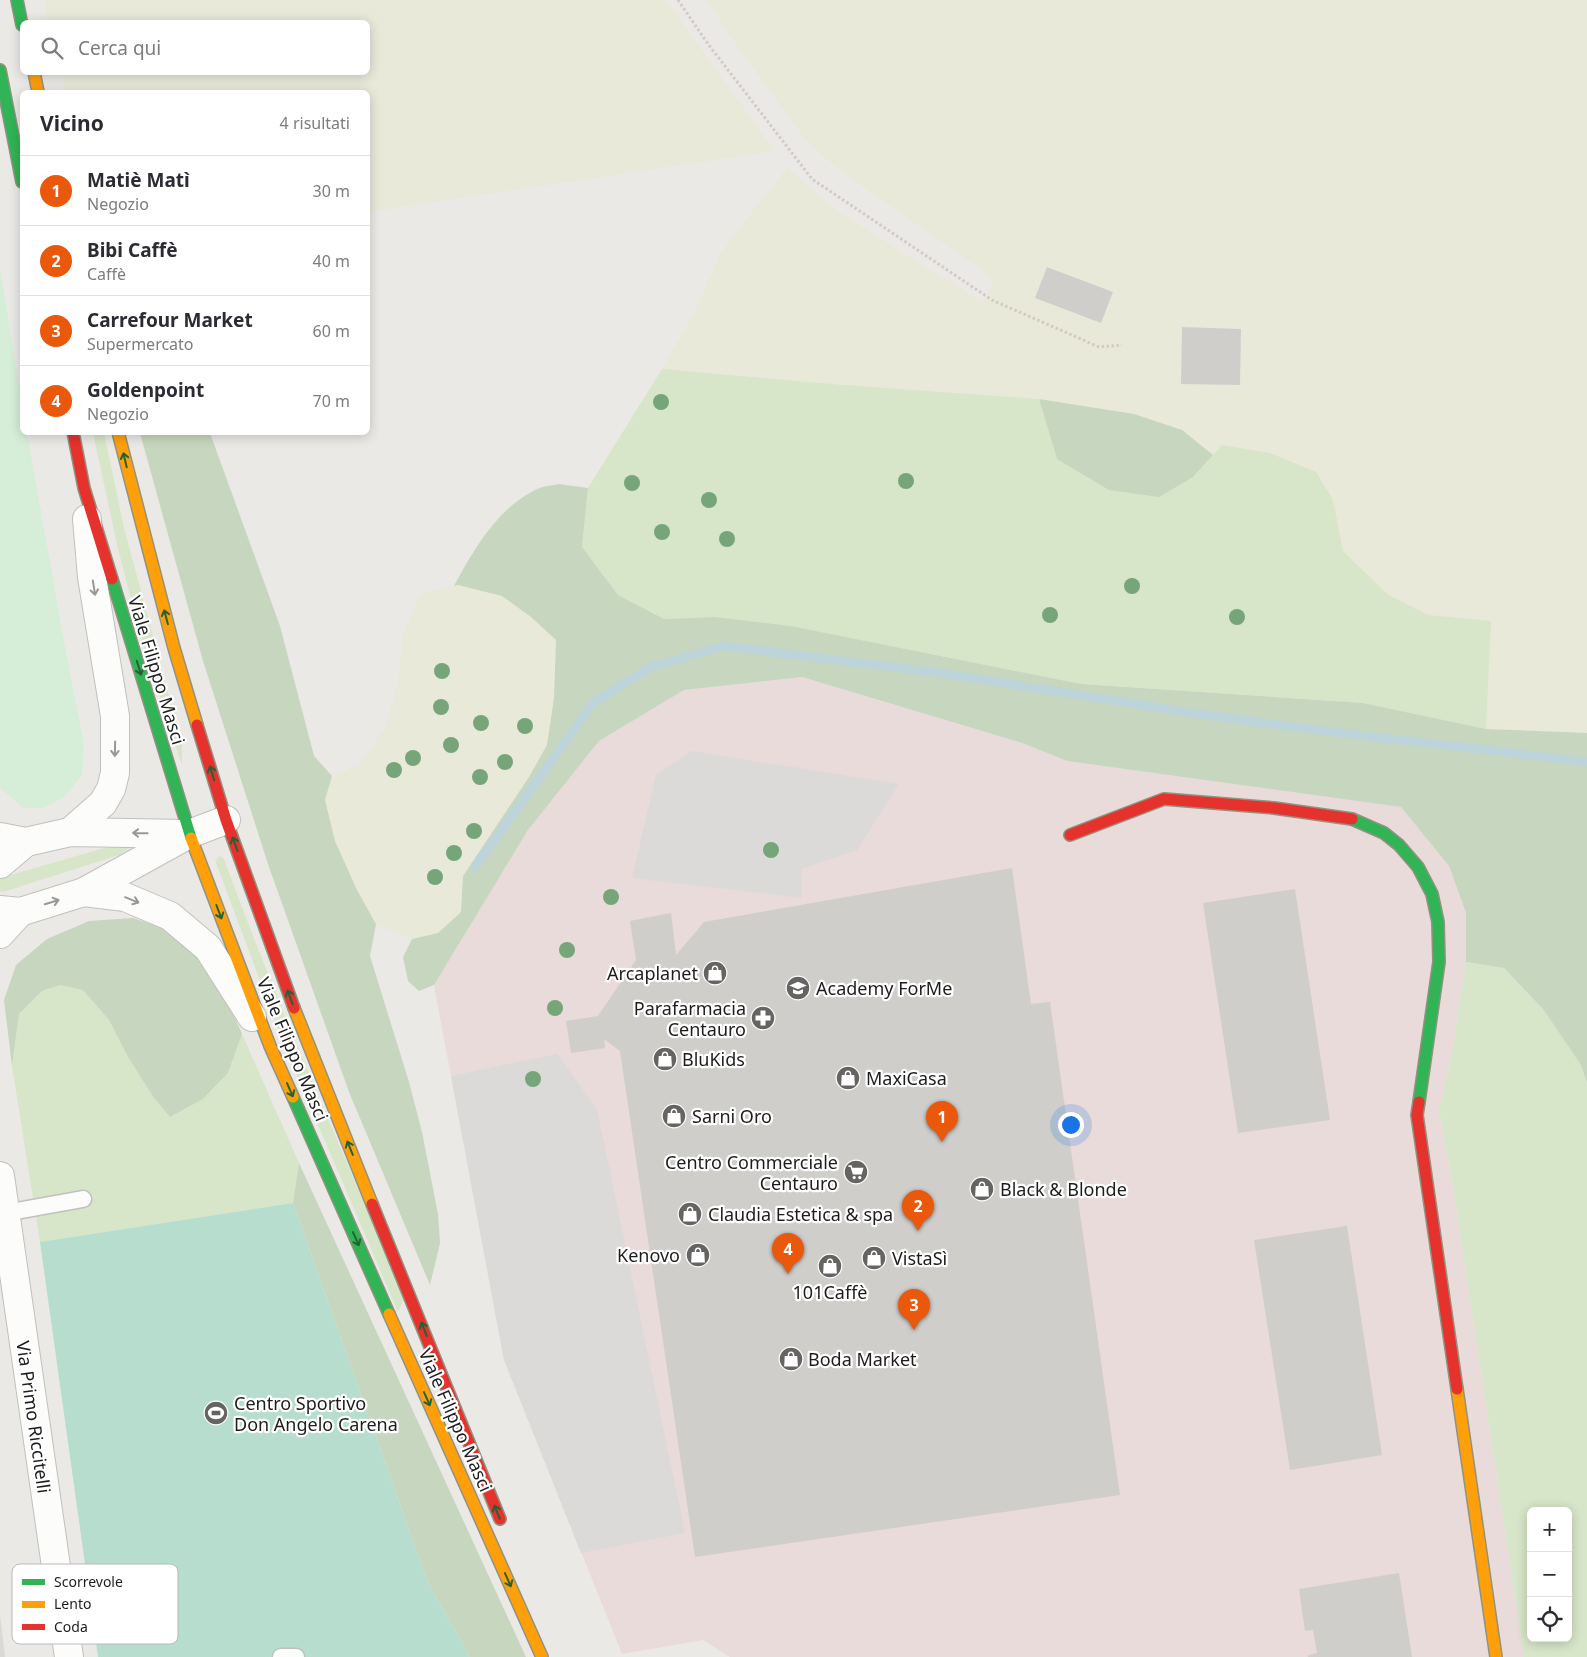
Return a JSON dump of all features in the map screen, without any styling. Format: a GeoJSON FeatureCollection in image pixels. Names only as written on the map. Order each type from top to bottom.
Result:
{"type":"FeatureCollection","features":[{"type":"Feature","properties":{"kind":"main road"},"geometry":{"type":"LineString","coordinates":[[17,0],[21,20]]}},
{"type":"Feature","properties":{"kind":"main road"},"geometry":{"type":"LineString","coordinates":[[0,70],[20,172]]}},
{"type":"Feature","properties":{"kind":"main road"},"geometry":{"type":"LineString","coordinates":[[35,75],[38,90]]}},
{"type":"Feature","properties":{"kind":"main road","name":"Viale Filippo Masci"},"geometry":{"type":"LineString","coordinates":[[74,435],[84,488],[189,834],[270,1046],[542,1657]]}},
{"type":"Feature","properties":{"kind":"main road","name":"Viale Filippo Masci"},"geometry":{"type":"LineString","coordinates":[[119,435],[174,648],[226,820],[302,1030],[506,1533]]}},
{"type":"Feature","properties":{"kind":"main road"},"geometry":{"type":"LineString","coordinates":[[1070,835],[1164,799],[1264,808],[1351,819],[1370,826],[1399,845],[1418,867],[1432,894],[1438,922],[1438,962],[1418,1115],[1496,1657]]}},
{"type":"Feature","properties":{"kind":"main road"},"geometry":{"type":"LineString","coordinates":[[536,1614],[549,1657]]}},
{"type":"Feature","properties":{"kind":"street"},"geometry":{"type":"LineString","coordinates":[[70,832],[102,803],[111,789],[115,773],[115,716],[92,577],[84,488]]}},
{"type":"Feature","properties":{"kind":"street"},"geometry":{"type":"LineString","coordinates":[[0,934],[10,911],[84,892],[189,834],[226,820]]}},
{"type":"Feature","properties":{"kind":"street"},"geometry":{"type":"LineString","coordinates":[[0,864],[13,840],[70,832],[189,834]]}},
{"type":"Feature","properties":{"kind":"street"},"geometry":{"type":"LineString","coordinates":[[84,892],[125,897],[170,916],[208,948],[270,1046]]}},
{"type":"Feature","properties":{"kind":"street","name":"Via Primo Riccitelli"},"geometry":{"type":"LineString","coordinates":[[0,1176],[56,1564]]}},
{"type":"Feature","properties":{"kind":"street","name":"Via Primo Riccitelli"},"geometry":{"type":"LineString","coordinates":[[67,1644],[69,1657]]}},
{"type":"Feature","properties":{"kind":"lane"},"geometry":{"type":"LineString","coordinates":[[5,1213],[83,1199]]}},
{"type":"Feature","properties":{"kind":"lane"},"geometry":{"type":"LineString","coordinates":[[280,1657],[296,1657]]}},
{"type":"Feature","properties":{"kind":"path"},"geometry":{"type":"LineString","coordinates":[[678,0],[708,44],[812,179],[992,300],[1099,347],[1122,345]]}},
{"type":"Feature","properties":{"kind":"shaded area"},"geometry":{"type":"Polygon","coordinates":[[[44,0],[666,0],[775,151],[370,212],[370,90],[65,90],[61,75],[370,75],[370,20],[49,20],[44,0]]]}},
{"type":"Feature","properties":{"kind":"shaded area"},"geometry":{"type":"Polygon","coordinates":[[[707,0],[1587,0],[1587,733],[1486,729],[1491,622],[1428,615],[1387,594],[1343,551],[1333,500],[1222,445],[1213,455],[1182,430],[1134,414],[1039,399],[831,384],[662,369],[696,309],[721,252],[787,167],[832,207],[917,262],[983,301],[994,279],[835,167],[804,138],[736,45],[707,0]]]}},
{"type":"Feature","properties":{"kind":"shaded area"},"geometry":{"type":"Polygon","coordinates":[[[458,585],[502,596],[531,617],[556,640],[554,698],[547,745],[529,777],[463,876],[461,912],[438,933],[412,939],[376,924],[357,890],[335,841],[325,800],[332,776],[360,764],[386,726],[399,677],[403,634],[420,594],[458,585]]]}},
{"type":"Feature","properties":{"kind":"shaded area"},"geometry":{"type":"Polygon","coordinates":[[[802,677],[1022,743],[1067,761],[1401,807],[1449,866],[1466,913],[1466,962],[1452,1053],[1439,1111],[1452,1179],[1524,1657],[730,1657],[703,1640],[622,1654],[504,1360],[434,985],[528,830],[599,741],[684,690],[802,677]]]}},
{"type":"Feature","properties":{"kind":"shaded area"},"geometry":{"type":"Polygon","coordinates":[[[691,751],[899,784],[857,850],[801,869],[802,898],[632,878],[656,775],[691,751]]]}},
{"type":"Feature","properties":{"kind":"shaded area"},"geometry":{"type":"Polygon","coordinates":[[[557,1054],[597,1109],[685,1533],[581,1553],[504,1360],[451,1076],[557,1054]]]}},
{"type":"Feature","properties":{"kind":"shaded area"},"geometry":{"type":"Polygon","coordinates":[[[0,1615],[5,1657],[0,1657],[0,1615]]]}},
{"type":"Feature","properties":{"kind":"green space"},"geometry":{"type":"Polygon","coordinates":[[[0,267],[20,392],[20,435],[27,435],[84,744],[82,775],[63,798],[43,808],[23,808],[0,788],[0,267]]]}},
{"type":"Feature","properties":{"kind":"green space"},"geometry":{"type":"Polygon","coordinates":[[[662,369],[831,384],[1039,399],[1057,459],[1193,477],[1222,445],[1270,453],[1316,472],[1333,500],[1343,551],[1387,594],[1428,615],[1491,621],[1486,729],[1363,703],[1081,684],[791,626],[715,617],[664,619],[618,595],[582,547],[588,488],[662,369]]]}},
{"type":"Feature","properties":{"kind":"green space"},"geometry":{"type":"Polygon","coordinates":[[[1039,399],[1134,414],[1182,430],[1213,455],[1193,477],[1159,497],[1109,490],[1057,459],[1039,399]]]}},
{"type":"Feature","properties":{"kind":"green space"},"geometry":{"type":"Polygon","coordinates":[[[93,435],[104,435],[124,528],[182,744],[182,765],[143,644],[118,549],[93,435]]]}},
{"type":"Feature","properties":{"kind":"green space"},"geometry":{"type":"Polygon","coordinates":[[[141,435],[211,435],[280,626],[314,756],[332,776],[325,800],[335,841],[357,890],[376,924],[370,956],[409,1082],[422,1132],[438,1214],[440,1243],[430,1285],[349,1092],[268,864],[203,661],[141,435]]]}},
{"type":"Feature","properties":{"kind":"green space"},"geometry":{"type":"Polygon","coordinates":[[[558,484],[588,488],[582,547],[618,595],[664,619],[715,617],[791,626],[1081,684],[1363,703],[1486,729],[1587,733],[1587,1083],[1581,1065],[1543,1009],[1504,968],[1466,962],[1466,913],[1449,866],[1401,807],[1067,761],[1022,743],[802,677],[684,690],[599,741],[528,830],[434,985],[419,991],[408,981],[403,957],[412,939],[438,933],[461,912],[463,876],[529,777],[547,745],[554,698],[556,640],[531,617],[502,596],[458,585],[454,586],[478,544],[509,508],[521,498],[538,489],[558,484]]]}},
{"type":"Feature","properties":{"kind":"green space"},"geometry":{"type":"Polygon","coordinates":[[[126,844],[131,847],[119,855],[3,892],[0,891],[0,878],[101,849],[126,844]]]}},
{"type":"Feature","properties":{"kind":"green space"},"geometry":{"type":"Polygon","coordinates":[[[220,856],[224,859],[288,1024],[405,1296],[398,1312],[284,1045],[216,863],[217,858],[220,856]]]}},
{"type":"Feature","properties":{"kind":"green space"},"geometry":{"type":"Polygon","coordinates":[[[133,918],[179,933],[210,961],[242,1034],[228,1073],[203,1099],[170,1117],[154,1098],[128,1057],[109,1020],[83,990],[60,985],[42,991],[19,1014],[12,1066],[4,1000],[16,965],[47,939],[89,921],[133,918]]]}},
{"type":"Feature","properties":{"kind":"green space"},"geometry":{"type":"Polygon","coordinates":[[[1466,962],[1504,968],[1543,1009],[1581,1065],[1587,1083],[1587,1657],[1524,1657],[1452,1179],[1439,1111],[1452,1053],[1466,962]]]}},
{"type":"Feature","properties":{"kind":"green space"},"geometry":{"type":"Polygon","coordinates":[[[60,985],[83,990],[109,1020],[128,1057],[154,1098],[170,1117],[203,1099],[228,1073],[242,1034],[299,1163],[293,1203],[40,1242],[12,1066],[19,1014],[42,991],[60,985]]]}},
{"type":"Feature","properties":{"kind":"green space"},"geometry":{"type":"Polygon","coordinates":[[[299,1163],[526,1657],[470,1657],[428,1583],[293,1203],[299,1163]]]}},
{"type":"Feature","properties":{"kind":"green space","name":"Centro Sportivo Don Angelo Carena"},"geometry":{"type":"Polygon","coordinates":[[[293,1203],[428,1583],[470,1657],[98,1657],[96,1644],[178,1644],[178,1564],[85,1564],[40,1242],[293,1203]]]}},
{"type":"Feature","properties":{"kind":"building"},"geometry":{"type":"Polygon","coordinates":[[[1047,267],[1113,292],[1101,323],[1035,298],[1047,267]]]}},
{"type":"Feature","properties":{"kind":"building"},"geometry":{"type":"Polygon","coordinates":[[[1182,327],[1241,329],[1240,385],[1181,384],[1182,327]]]}},
{"type":"Feature","properties":{"kind":"building","name":"Centro Commerciale Centauro"},"geometry":{"type":"Polygon","coordinates":[[[1012,868],[1031,1004],[1050,1002],[1120,1495],[695,1557],[620,1051],[604,1039],[605,1048],[571,1053],[566,1021],[598,1016],[636,960],[630,921],[671,913],[676,955],[704,922],[1012,868]]]}},
{"type":"Feature","properties":{"kind":"building"},"geometry":{"type":"Polygon","coordinates":[[[1295,889],[1330,1120],[1238,1133],[1203,903],[1295,889]]]}},
{"type":"Feature","properties":{"kind":"building"},"geometry":{"type":"Polygon","coordinates":[[[1347,1226],[1382,1455],[1290,1470],[1254,1240],[1347,1226]]]}},
{"type":"Feature","properties":{"kind":"building"},"geometry":{"type":"Polygon","coordinates":[[[1399,1573],[1412,1657],[1308,1657],[1308,1655],[1317,1653],[1313,1630],[1305,1631],[1299,1589],[1399,1573]]]}},
{"type":"Feature","properties":{"kind":"waterway"},"geometry":{"type":"LineString","coordinates":[[475,867],[593,703],[651,667],[723,646],[932,672],[1205,715],[1587,762]]}},
{"type":"Feature","properties":{"kind":"traffic: fast"},"geometry":{"type":"LineString","coordinates":[[17,0],[21,20]]}},
{"type":"Feature","properties":{"kind":"traffic: fast"},"geometry":{"type":"LineString","coordinates":[[0,70],[20,172]]}},
{"type":"Feature","properties":{"kind":"traffic: fast"},"geometry":{"type":"LineString","coordinates":[[112,579],[191,838]]}},
{"type":"Feature","properties":{"kind":"traffic: fast"},"geometry":{"type":"LineString","coordinates":[[1352,819],[1384,833],[1399,845],[1418,867],[1432,894],[1438,922],[1439,962],[1419,1102]]}},
{"type":"Feature","properties":{"kind":"traffic: fast"},"geometry":{"type":"LineString","coordinates":[[293,1097],[389,1314]]}},
{"type":"Feature","properties":{"kind":"traffic: slow"},"geometry":{"type":"LineString","coordinates":[[35,75],[38,90]]}},
{"type":"Feature","properties":{"kind":"traffic: slow"},"geometry":{"type":"LineString","coordinates":[[119,435],[174,648],[197,725]]}},
{"type":"Feature","properties":{"kind":"traffic: slow"},"geometry":{"type":"LineString","coordinates":[[191,838],[270,1046],[293,1097]]}},
{"type":"Feature","properties":{"kind":"traffic: slow"},"geometry":{"type":"LineString","coordinates":[[294,1008],[372,1204]]}},
{"type":"Feature","properties":{"kind":"traffic: slow"},"geometry":{"type":"LineString","coordinates":[[389,1314],[542,1657]]}},
{"type":"Feature","properties":{"kind":"traffic: slow"},"geometry":{"type":"LineString","coordinates":[[1457,1389],[1496,1657]]}},
{"type":"Feature","properties":{"kind":"traffic: jam"},"geometry":{"type":"LineString","coordinates":[[74,435],[84,488],[112,579]]}},
{"type":"Feature","properties":{"kind":"traffic: jam"},"geometry":{"type":"LineString","coordinates":[[197,725],[226,820],[294,1008]]}},
{"type":"Feature","properties":{"kind":"traffic: jam"},"geometry":{"type":"LineString","coordinates":[[1070,835],[1164,799],[1274,808],[1352,819]]}},
{"type":"Feature","properties":{"kind":"traffic: jam"},"geometry":{"type":"LineString","coordinates":[[1419,1102],[1417,1115],[1457,1389]]}},
{"type":"Feature","properties":{"kind":"traffic: jam"},"geometry":{"type":"LineString","coordinates":[[372,1204],[500,1519]]}},
{"type":"Feature","properties":{"kind":"place","name":"Arcaplanet"},"geometry":{"type":"Point","coordinates":[715,973]}},
{"type":"Feature","properties":{"kind":"place","name":"Academy ForMe"},"geometry":{"type":"Point","coordinates":[798,988]}},
{"type":"Feature","properties":{"kind":"place","name":"Parafarmacia Centauro"},"geometry":{"type":"Point","coordinates":[763,1018]}},
{"type":"Feature","properties":{"kind":"place","name":"BluKids"},"geometry":{"type":"Point","coordinates":[665,1059]}},
{"type":"Feature","properties":{"kind":"place","name":"MaxiCasa"},"geometry":{"type":"Point","coordinates":[848,1078]}},
{"type":"Feature","properties":{"kind":"place","name":"Sarni Oro"},"geometry":{"type":"Point","coordinates":[674,1116]}},
{"type":"Feature","properties":{"kind":"place","name":"Matiè Matì"},"geometry":{"type":"Point","coordinates":[942,1142]}},
{"type":"Feature","properties":{"kind":"place","name":"Centro Commerciale Centauro"},"geometry":{"type":"Point","coordinates":[856,1172]}},
{"type":"Feature","properties":{"kind":"place","name":"Black & Blonde"},"geometry":{"type":"Point","coordinates":[982,1189]}},
{"type":"Feature","properties":{"kind":"place","name":"Claudia Estetica & spa"},"geometry":{"type":"Point","coordinates":[690,1214]}},
{"type":"Feature","properties":{"kind":"place","name":"Bibi Caffè"},"geometry":{"type":"Point","coordinates":[918,1231]}},
{"type":"Feature","properties":{"kind":"place","name":"Kenovo"},"geometry":{"type":"Point","coordinates":[698,1255]}},
{"type":"Feature","properties":{"kind":"place","name":"VistaSì"},"geometry":{"type":"Point","coordinates":[874,1258]}},
{"type":"Feature","properties":{"kind":"place","name":"101Caffè"},"geometry":{"type":"Point","coordinates":[830,1266]}},
{"type":"Feature","properties":{"kind":"place","name":"Goldenpoint"},"geometry":{"type":"Point","coordinates":[788,1274]}},
{"type":"Feature","properties":{"kind":"place","name":"Carrefour Market"},"geometry":{"type":"Point","coordinates":[914,1330]}},
{"type":"Feature","properties":{"kind":"place","name":"Boda Market"},"geometry":{"type":"Point","coordinates":[791,1359]}},
{"type":"Feature","properties":{"kind":"place","name":"Centro Sportivo Don Angelo Carena"},"geometry":{"type":"Point","coordinates":[216,1413]}}]}
